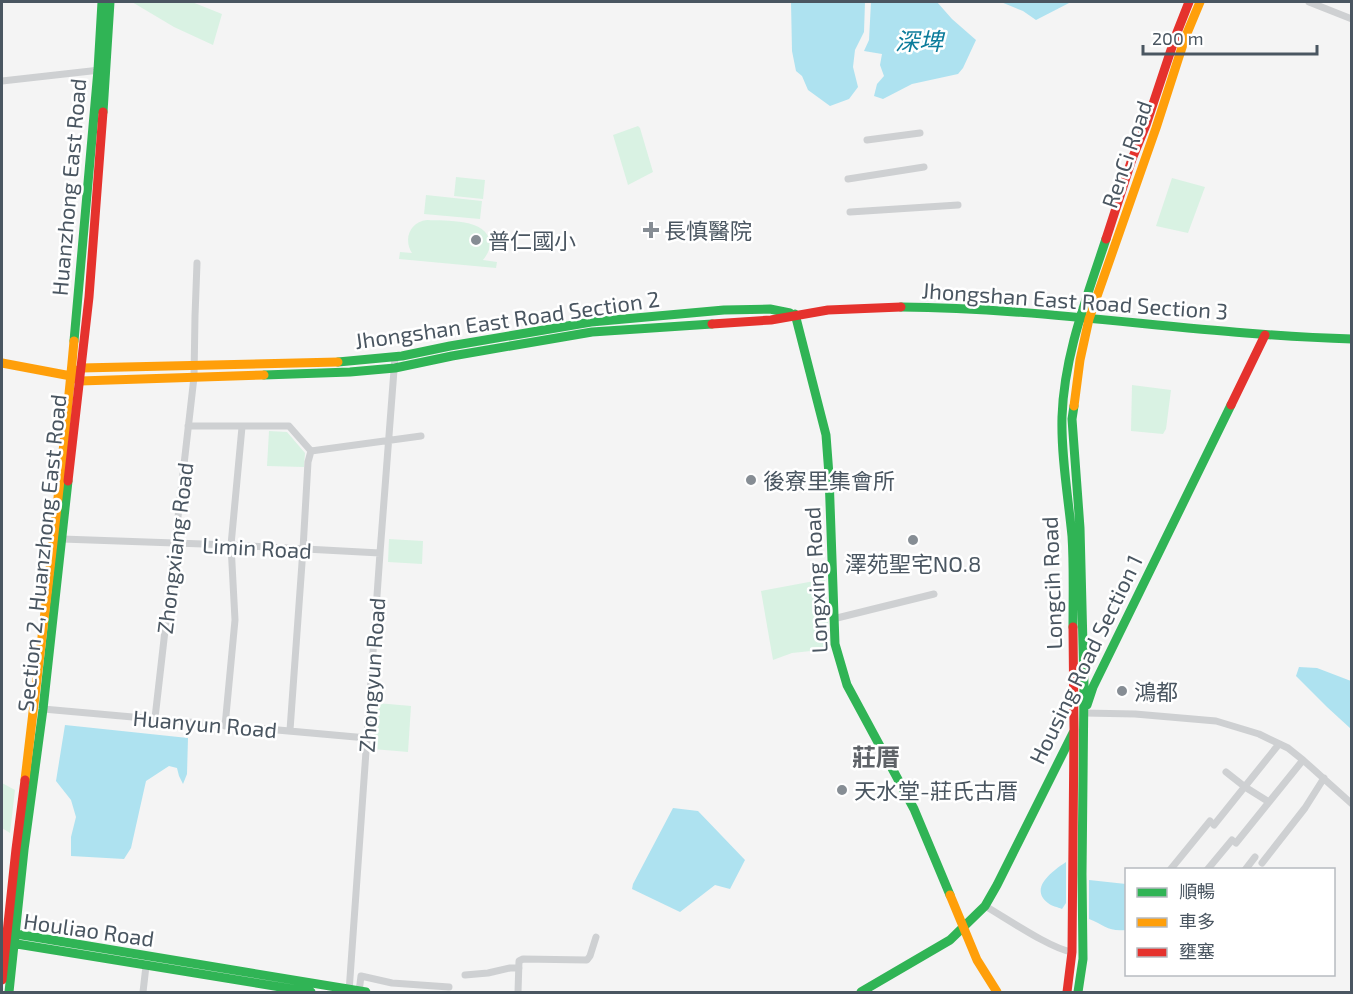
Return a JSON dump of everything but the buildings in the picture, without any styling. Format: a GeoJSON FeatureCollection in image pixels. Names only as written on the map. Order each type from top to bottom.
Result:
{"type":"FeatureCollection","features":[{"type":"Feature","properties":{"kind":"street","name":"Huanzhong East Road"},"geometry":{"type":"LineString","coordinates":[[81,368],[89,297],[102,70],[102,2]]}},
{"type":"Feature","properties":{"kind":"street","name":"Huanzhong East Road"},"geometry":{"type":"LineString","coordinates":[[71,376],[110,2]]}},
{"type":"Feature","properties":{"kind":"street","name":"RenCi Road"},"geometry":{"type":"LineString","coordinates":[[1085,319],[1112,220],[1189,2]]}},
{"type":"Feature","properties":{"kind":"street","name":"RenCi Road"},"geometry":{"type":"LineString","coordinates":[[1085,319],[1122,223],[1185,38],[1200,2]]}},
{"type":"Feature","properties":{"kind":"street"},"geometry":{"type":"LineString","coordinates":[[1309,2],[1352,19]]}},
{"type":"Feature","properties":{"kind":"street"},"geometry":{"type":"LineString","coordinates":[[2,81],[102,70]]}},
{"type":"Feature","properties":{"kind":"street"},"geometry":{"type":"LineString","coordinates":[[867,140],[920,133]]}},
{"type":"Feature","properties":{"kind":"street"},"geometry":{"type":"LineString","coordinates":[[848,178],[924,167]]}},
{"type":"Feature","properties":{"kind":"street"},"geometry":{"type":"LineString","coordinates":[[850,212],[958,205]]}},
{"type":"Feature","properties":{"kind":"street"},"geometry":{"type":"LineString","coordinates":[[1112,220],[1122,223]]}},
{"type":"Feature","properties":{"kind":"street","name":"Zhongxiang Road"},"geometry":{"type":"LineString","coordinates":[[155,718],[194,377],[197,263]]}},
{"type":"Feature","properties":{"kind":"street","name":"Jhongshan East Road Section 3"},"geometry":{"type":"LineString","coordinates":[[795,314],[855,308],[917,306],[1265,335],[1352,339]]}},
{"type":"Feature","properties":{"kind":"street","name":"Jhongshan East Road Section 2"},"geometry":{"type":"LineString","coordinates":[[81,368],[349,362],[395,357],[591,322],[724,310],[770,309],[795,314]]}},
{"type":"Feature","properties":{"kind":"street","name":"Jhongshan East Road Section 2"},"geometry":{"type":"LineString","coordinates":[[80,381],[350,372],[395,368],[592,332],[771,320],[795,314]]}},
{"type":"Feature","properties":{"kind":"street","name":"Longxing Road"},"geometry":{"type":"LineString","coordinates":[[795,314],[826,435],[835,644],[848,685],[914,809],[963,928]]}},
{"type":"Feature","properties":{"kind":"street","name":"Longcih Road"},"geometry":{"type":"LineString","coordinates":[[1078,993],[1083,959],[1084,713],[1080,528],[1072,418],[1085,319]]}},
{"type":"Feature","properties":{"kind":"street","name":"Longcih Road"},"geometry":{"type":"LineString","coordinates":[[1067,993],[1072,951],[1074,730],[1072,539],[1063,452],[1062,416],[1069,359],[1085,319]]}},
{"type":"Feature","properties":{"kind":"street","name":"Housing Road Section 1"},"geometry":{"type":"LineString","coordinates":[[861,993],[950,940],[985,906],[1084,713],[1093,687],[1265,335]]}},
{"type":"Feature","properties":{"kind":"street","name":"Zhongyun Road"},"geometry":{"type":"LineString","coordinates":[[356,992],[367,738],[395,357]]}},
{"type":"Feature","properties":{"kind":"street"},"geometry":{"type":"LineString","coordinates":[[2,363],[71,376],[80,381]]}},
{"type":"Feature","properties":{"kind":"street"},"geometry":{"type":"LineString","coordinates":[[71,376],[81,368]]}},
{"type":"Feature","properties":{"kind":"street","name":"Section 2, Huanzhong East Road"},"geometry":{"type":"LineString","coordinates":[[2,980],[24,850],[43,709],[81,368]]}},
{"type":"Feature","properties":{"kind":"street","name":"Section 2, Huanzhong East Road"},"geometry":{"type":"LineString","coordinates":[[9,993],[9,940],[16,849],[71,376]]}},
{"type":"Feature","properties":{"kind":"street"},"geometry":{"type":"LineString","coordinates":[[188,426],[289,426],[311,451]]}},
{"type":"Feature","properties":{"kind":"street"},"geometry":{"type":"LineString","coordinates":[[225,726],[235,620],[231,545],[242,427]]}},
{"type":"Feature","properties":{"kind":"street"},"geometry":{"type":"LineString","coordinates":[[311,451],[421,436]]}},
{"type":"Feature","properties":{"kind":"street"},"geometry":{"type":"LineString","coordinates":[[290,730],[308,462],[311,451]]}},
{"type":"Feature","properties":{"kind":"street"},"geometry":{"type":"LineString","coordinates":[[1063,452],[1075,452]]}},
{"type":"Feature","properties":{"kind":"street","name":"Limin Road"},"geometry":{"type":"LineString","coordinates":[[62,539],[380,553]]}},
{"type":"Feature","properties":{"kind":"street"},"geometry":{"type":"LineString","coordinates":[[833,619],[934,594]]}},
{"type":"Feature","properties":{"kind":"street","name":"Huanyun Road"},"geometry":{"type":"LineString","coordinates":[[43,709],[367,738]]}},
{"type":"Feature","properties":{"kind":"street"},"geometry":{"type":"LineString","coordinates":[[1084,713],[1135,714],[1216,721],[1259,734],[1303,759],[1352,804]]}},
{"type":"Feature","properties":{"kind":"street"},"geometry":{"type":"LineString","coordinates":[[1172,868],[1245,787],[1280,744]]}},
{"type":"Feature","properties":{"kind":"street"},"geometry":{"type":"LineString","coordinates":[[1209,868],[1269,802],[1303,759]]}},
{"type":"Feature","properties":{"kind":"street"},"geometry":{"type":"LineString","coordinates":[[1226,772],[1269,802]]}},
{"type":"Feature","properties":{"kind":"street"},"geometry":{"type":"LineString","coordinates":[[1262,863],[1305,808],[1324,778]]}},
{"type":"Feature","properties":{"kind":"street"},"geometry":{"type":"LineString","coordinates":[[1247,868],[1255,857]]}},
{"type":"Feature","properties":{"kind":"street"},"geometry":{"type":"LineString","coordinates":[[985,906],[1045,940],[1067,951],[1072,951]]}},
{"type":"Feature","properties":{"kind":"street"},"geometry":{"type":"LineString","coordinates":[[963,928],[979,965],[997,993]]}},
{"type":"Feature","properties":{"kind":"street"},"geometry":{"type":"LineString","coordinates":[[518,993],[519,961],[523,959],[587,960],[596,937]]}},
{"type":"Feature","properties":{"kind":"street","name":"Houliao Road"},"geometry":{"type":"LineString","coordinates":[[9,940],[272,989],[311,993]]}},
{"type":"Feature","properties":{"kind":"street","name":"Houliao Road"},"geometry":{"type":"LineString","coordinates":[[9,940],[356,992]]}},
{"type":"Feature","properties":{"kind":"street"},"geometry":{"type":"LineString","coordinates":[[142,993],[146,966]]}},
{"type":"Feature","properties":{"kind":"street"},"geometry":{"type":"LineString","coordinates":[[465,975],[519,968]]}},
{"type":"Feature","properties":{"kind":"street"},"geometry":{"type":"LineString","coordinates":[[356,992],[361,976],[392,984],[449,987]]}},
{"type":"Feature","properties":{"kind":"green space"},"geometry":{"type":"Polygon","coordinates":[[[132,2],[192,2],[222,14],[213,45],[174,27],[132,2]]]}},
{"type":"Feature","properties":{"kind":"green space"},"geometry":{"type":"Polygon","coordinates":[[[638,126],[653,172],[628,185],[613,135],[638,126]]]}},
{"type":"Feature","properties":{"kind":"green space"},"geometry":{"type":"Polygon","coordinates":[[[456,177],[485,180],[483,199],[454,196],[456,177]]]}},
{"type":"Feature","properties":{"kind":"green space"},"geometry":{"type":"Polygon","coordinates":[[[1172,178],[1205,187],[1188,233],[1156,226],[1172,178]]]}},
{"type":"Feature","properties":{"kind":"green space"},"geometry":{"type":"Polygon","coordinates":[[[426,195],[482,201],[480,219],[424,214],[426,195]]]}},
{"type":"Feature","properties":{"kind":"green space"},"geometry":{"type":"Polygon","coordinates":[[[421,221],[464,222],[482,229],[490,243],[483,260],[497,262],[496,268],[399,259],[400,252],[412,253],[408,237],[412,228],[421,221]]]}},
{"type":"Feature","properties":{"kind":"green space"},"geometry":{"type":"Polygon","coordinates":[[[1132,385],[1171,390],[1166,429],[1163,434],[1131,431],[1132,385]]]}},
{"type":"Feature","properties":{"kind":"green space"},"geometry":{"type":"Polygon","coordinates":[[[269,431],[287,432],[305,453],[304,467],[267,466],[269,431]]]}},
{"type":"Feature","properties":{"kind":"green space"},"geometry":{"type":"Polygon","coordinates":[[[389,539],[423,541],[422,564],[388,562],[389,539]]]}},
{"type":"Feature","properties":{"kind":"green space"},"geometry":{"type":"Polygon","coordinates":[[[825,579],[830,649],[792,653],[773,660],[761,591],[825,579]]]}},
{"type":"Feature","properties":{"kind":"green space"},"geometry":{"type":"Polygon","coordinates":[[[377,703],[411,706],[408,752],[373,749],[377,703]]]}},
{"type":"Feature","properties":{"kind":"green space"},"geometry":{"type":"Polygon","coordinates":[[[2,783],[15,790],[10,833],[2,828],[2,783]]]}},
{"type":"Feature","properties":{"kind":"water","name":"深埤"},"geometry":{"type":"Polygon","coordinates":[[[791,2],[865,2],[864,32],[855,50],[853,67],[858,87],[849,99],[830,106],[808,90],[802,76],[796,71],[792,51],[791,2]]]}},
{"type":"Feature","properties":{"kind":"water","name":"深埤"},"geometry":{"type":"Polygon","coordinates":[[[871,2],[937,2],[976,40],[963,68],[958,74],[912,84],[883,99],[874,96],[877,84],[884,76],[880,65],[882,54],[864,51],[869,40],[871,2]]]}},
{"type":"Feature","properties":{"kind":"water"},"geometry":{"type":"Polygon","coordinates":[[[1001,2],[1071,2],[1036,20],[1023,11],[1001,2]]]}},
{"type":"Feature","properties":{"kind":"water"},"geometry":{"type":"Polygon","coordinates":[[[1299,667],[1317,668],[1351,681],[1351,729],[1296,676],[1299,667]]]}},
{"type":"Feature","properties":{"kind":"water"},"geometry":{"type":"Polygon","coordinates":[[[65,725],[188,738],[187,774],[183,784],[177,768],[169,766],[146,781],[131,848],[124,859],[71,856],[71,837],[76,817],[71,800],[56,781],[65,725]]]}},
{"type":"Feature","properties":{"kind":"water"},"geometry":{"type":"Polygon","coordinates":[[[673,808],[698,811],[745,860],[730,889],[715,885],[680,912],[632,889],[673,808]]]}},
{"type":"Feature","properties":{"kind":"water"},"geometry":{"type":"Polygon","coordinates":[[[1066,862],[1066,903],[1062,909],[1048,903],[1041,891],[1045,880],[1066,862]]]}},
{"type":"Feature","properties":{"kind":"water"},"geometry":{"type":"Polygon","coordinates":[[[1089,880],[1125,884],[1125,930],[1111,929],[1089,919],[1089,880]]]}},
{"type":"Feature","properties":{"kind":"traffic: fast"},"geometry":{"type":"LineString","coordinates":[[74,341],[102,2]]}},
{"type":"Feature","properties":{"kind":"traffic: fast"},"geometry":{"type":"LineString","coordinates":[[103,112],[110,2]]}},
{"type":"Feature","properties":{"kind":"traffic: fast"},"geometry":{"type":"LineString","coordinates":[[1073,627],[1072,536],[1062,417],[1072,349],[1084,304],[1106,239]]}},
{"type":"Feature","properties":{"kind":"traffic: fast"},"geometry":{"type":"LineString","coordinates":[[901,307],[958,308],[1295,337],[1352,339]]}},
{"type":"Feature","properties":{"kind":"traffic: fast"},"geometry":{"type":"LineString","coordinates":[[338,362],[402,356],[591,322],[724,310],[770,309],[790,313]]}},
{"type":"Feature","properties":{"kind":"traffic: fast"},"geometry":{"type":"LineString","coordinates":[[795,314],[826,435],[835,644],[847,685],[914,809],[950,895]]}},
{"type":"Feature","properties":{"kind":"traffic: fast"},"geometry":{"type":"LineString","coordinates":[[264,375],[395,368],[592,332],[712,324]]}},
{"type":"Feature","properties":{"kind":"traffic: fast"},"geometry":{"type":"LineString","coordinates":[[1087,705],[1093,687],[1231,405]]}},
{"type":"Feature","properties":{"kind":"traffic: fast"},"geometry":{"type":"LineString","coordinates":[[1074,406],[1072,419],[1080,528],[1084,685],[1083,959],[1078,992]]}},
{"type":"Feature","properties":{"kind":"traffic: fast"},"geometry":{"type":"LineString","coordinates":[[9,992],[68,481]]}},
{"type":"Feature","properties":{"kind":"traffic: fast"},"geometry":{"type":"LineString","coordinates":[[861,992],[950,940],[985,906],[1073,733]]}},
{"type":"Feature","properties":{"kind":"traffic: fast"},"geometry":{"type":"LineString","coordinates":[[12,937],[16,934],[366,992]]}},
{"type":"Feature","properties":{"kind":"traffic: fast"},"geometry":{"type":"LineString","coordinates":[[11,943],[311,992]]}},
{"type":"Feature","properties":{"kind":"traffic: slow"},"geometry":{"type":"LineString","coordinates":[[1074,406],[1080,360],[1089,319],[1185,38],[1200,2]]}},
{"type":"Feature","properties":{"kind":"traffic: slow"},"geometry":{"type":"LineString","coordinates":[[25,780],[74,341]]}},
{"type":"Feature","properties":{"kind":"traffic: slow"},"geometry":{"type":"LineString","coordinates":[[77,371],[81,368],[338,362]]}},
{"type":"Feature","properties":{"kind":"traffic: slow"},"geometry":{"type":"LineString","coordinates":[[2,363],[71,376],[80,381],[264,375]]}},
{"type":"Feature","properties":{"kind":"traffic: slow"},"geometry":{"type":"LineString","coordinates":[[950,895],[977,960],[997,992]]}},
{"type":"Feature","properties":{"kind":"traffic: jam"},"geometry":{"type":"LineString","coordinates":[[1106,239],[1132,159],[1189,2]]}},
{"type":"Feature","properties":{"kind":"traffic: jam"},"geometry":{"type":"LineString","coordinates":[[68,481],[89,297],[103,112]]}},
{"type":"Feature","properties":{"kind":"traffic: jam"},"geometry":{"type":"LineString","coordinates":[[712,324],[771,320],[828,310],[901,307]]}},
{"type":"Feature","properties":{"kind":"traffic: jam"},"geometry":{"type":"LineString","coordinates":[[1231,405],[1265,335]]}},
{"type":"Feature","properties":{"kind":"traffic: jam"},"geometry":{"type":"LineString","coordinates":[[1067,992],[1072,952],[1073,627]]}},
{"type":"Feature","properties":{"kind":"traffic: jam"},"geometry":{"type":"LineString","coordinates":[[2,980],[25,780]]}},
{"type":"Feature","properties":{"kind":"place","name":"長慎醫院"},"geometry":{"type":"Point","coordinates":[651,230]}},
{"type":"Feature","properties":{"kind":"place","name":"普仁國小"},"geometry":{"type":"Point","coordinates":[476,240]}},
{"type":"Feature","properties":{"kind":"place","name":"後寮里集會所"},"geometry":{"type":"Point","coordinates":[751,480]}},
{"type":"Feature","properties":{"kind":"place","name":"澤苑聖宅NO.8"},"geometry":{"type":"Point","coordinates":[913,540]}},
{"type":"Feature","properties":{"kind":"place","name":"鴻都"},"geometry":{"type":"Point","coordinates":[1122,691]}},
{"type":"Feature","properties":{"kind":"place","name":"天水堂-莊氏古厝"},"geometry":{"type":"Point","coordinates":[842,790]}},
{"type":"Feature","properties":{"kind":"district","name":"莊厝"},"geometry":{"type":"Point","coordinates":[876,756]}}]}
